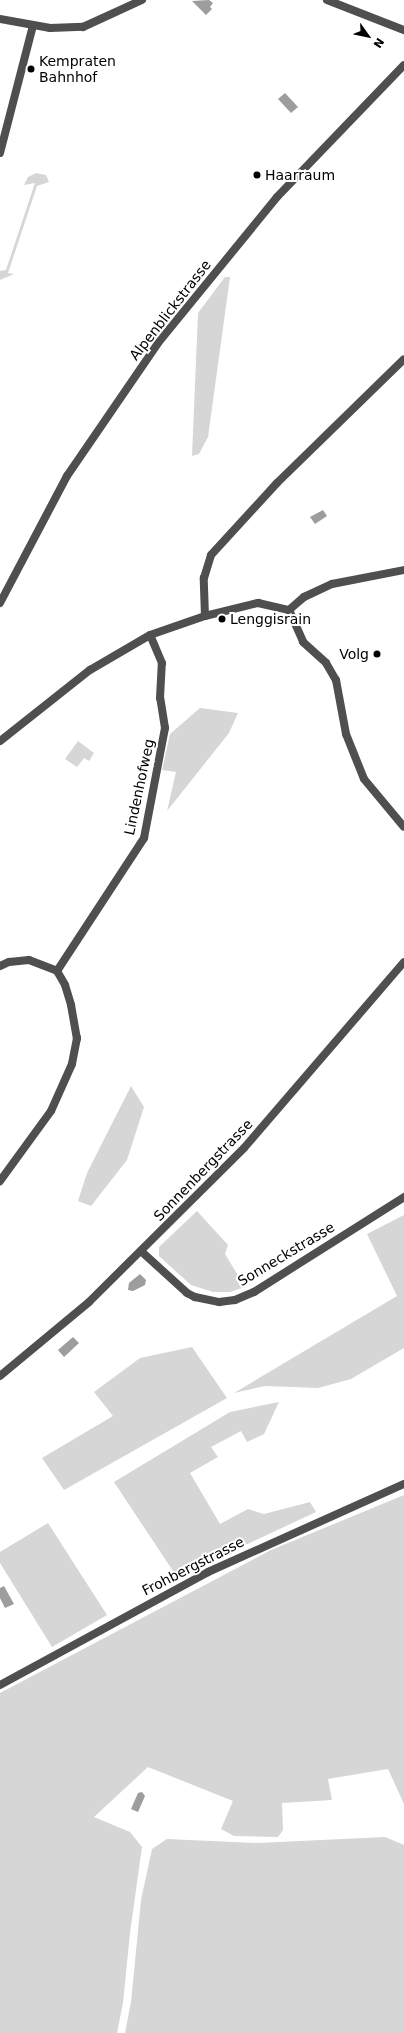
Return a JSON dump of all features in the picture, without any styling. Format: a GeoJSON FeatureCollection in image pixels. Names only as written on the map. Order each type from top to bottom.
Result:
{"type":"FeatureCollection","features":[{"type":"Feature","properties":{"kind":"street"},"geometry":{"type":"LineString","coordinates":[[0,18],[50,28],[82,27],[142,0]]}},
{"type":"Feature","properties":{"kind":"street"},"geometry":{"type":"LineString","coordinates":[[327,0],[404,30]]}},
{"type":"Feature","properties":{"kind":"street"},"geometry":{"type":"LineString","coordinates":[[0,153],[33,25]]}},
{"type":"Feature","properties":{"kind":"street","name":"Alpenblickstrasse"},"geometry":{"type":"LineString","coordinates":[[0,603],[67,476],[158,344],[277,197],[404,65]]}},
{"type":"Feature","properties":{"kind":"street"},"geometry":{"type":"LineString","coordinates":[[205,616],[204,578],[211,555],[272,488],[404,359]]}},
{"type":"Feature","properties":{"kind":"street"},"geometry":{"type":"LineString","coordinates":[[288,610],[304,598],[332,584],[404,570]]}},
{"type":"Feature","properties":{"kind":"street"},"geometry":{"type":"LineString","coordinates":[[0,741],[90,670],[150,635],[205,616],[258,603],[288,610]]}},
{"type":"Feature","properties":{"kind":"street"},"geometry":{"type":"LineString","coordinates":[[288,610],[304,642],[326,663],[336,680],[346,734],[364,779],[404,827]]}},
{"type":"Feature","properties":{"kind":"street","name":"Lindenhofweg"},"geometry":{"type":"LineString","coordinates":[[57,971],[144,838],[165,728],[160,698],[162,663],[150,635]]}},
{"type":"Feature","properties":{"kind":"street"},"geometry":{"type":"LineString","coordinates":[[0,966],[9,962],[29,960],[57,971],[65,985],[77,1030],[76,1049],[51,1111],[0,1181]]}},
{"type":"Feature","properties":{"kind":"street","name":"Sonnenbergstrasse"},"geometry":{"type":"LineString","coordinates":[[0,1376],[57,1331],[142,1252],[244,1148],[404,962]]}},
{"type":"Feature","properties":{"kind":"street","name":"Sonneckstrasse"},"geometry":{"type":"LineString","coordinates":[[142,1252],[187,1293],[196,1297],[219,1302],[235,1300],[260,1288],[404,1197]]}},
{"type":"Feature","properties":{"kind":"street","name":"Frohbergstrasse"},"geometry":{"type":"LineString","coordinates":[[0,1685],[208,1572],[404,1484]]}},
{"type":"Feature","properties":{"kind":"shaded area"},"geometry":{"type":"Polygon","coordinates":[[[209,0],[213,3],[210,7],[212,9],[206,15],[192,1],[209,0]]]}},
{"type":"Feature","properties":{"kind":"shaded area"},"geometry":{"type":"Polygon","coordinates":[[[285,93],[298,107],[291,113],[278,99],[285,93]]]}},
{"type":"Feature","properties":{"kind":"shaded area"},"geometry":{"type":"Polygon","coordinates":[[[36,173],[46,175],[49,182],[37,186],[8,273],[14,274],[0,280],[0,271],[6,270],[35,183],[24,185],[28,177],[36,173]]]}},
{"type":"Feature","properties":{"kind":"shaded area"},"geometry":{"type":"Polygon","coordinates":[[[225,277],[230,277],[208,437],[199,454],[192,456],[198,313],[225,277]]]}},
{"type":"Feature","properties":{"kind":"shaded area"},"geometry":{"type":"Polygon","coordinates":[[[323,510],[327,516],[315,524],[310,517],[323,510]]]}},
{"type":"Feature","properties":{"kind":"shaded area"},"geometry":{"type":"Polygon","coordinates":[[[200,708],[238,713],[229,733],[167,811],[176,772],[162,770],[170,734],[200,708]]]}},
{"type":"Feature","properties":{"kind":"shaded area"},"geometry":{"type":"Polygon","coordinates":[[[78,741],[94,753],[89,761],[84,758],[77,767],[65,759],[78,741]]]}},
{"type":"Feature","properties":{"kind":"shaded area"},"geometry":{"type":"Polygon","coordinates":[[[131,1086],[144,1107],[127,1160],[91,1206],[78,1201],[87,1173],[131,1086]]]}},
{"type":"Feature","properties":{"kind":"shaded area"},"geometry":{"type":"Polygon","coordinates":[[[197,1211],[228,1245],[225,1254],[245,1287],[230,1292],[213,1292],[191,1285],[159,1256],[159,1247],[197,1211]]]}},
{"type":"Feature","properties":{"kind":"shaded area"},"geometry":{"type":"Polygon","coordinates":[[[404,1215],[404,1348],[351,1379],[318,1388],[265,1386],[234,1393],[397,1296],[367,1234],[404,1215]]]}},
{"type":"Feature","properties":{"kind":"shaded area"},"geometry":{"type":"Polygon","coordinates":[[[140,1274],[146,1280],[145,1285],[133,1291],[128,1290],[129,1283],[140,1274]]]}},
{"type":"Feature","properties":{"kind":"shaded area"},"geometry":{"type":"Polygon","coordinates":[[[73,1337],[79,1343],[64,1357],[58,1350],[73,1337]]]}},
{"type":"Feature","properties":{"kind":"shaded area"},"geometry":{"type":"Polygon","coordinates":[[[192,1347],[227,1398],[64,1490],[42,1458],[113,1416],[94,1392],[140,1358],[192,1347]]]}},
{"type":"Feature","properties":{"kind":"shaded area"},"geometry":{"type":"Polygon","coordinates":[[[279,1402],[264,1434],[247,1442],[241,1431],[211,1447],[218,1457],[190,1473],[220,1524],[248,1509],[264,1514],[310,1502],[316,1512],[177,1577],[114,1482],[230,1412],[279,1402]]]}},
{"type":"Feature","properties":{"kind":"shaded area"},"geometry":{"type":"Polygon","coordinates":[[[404,1495],[404,1804],[388,1769],[328,1779],[332,1800],[282,1803],[283,1830],[278,1837],[234,1836],[221,1829],[233,1801],[148,1767],[94,1817],[130,1832],[142,1847],[130,1933],[123,2003],[117,2033],[0,2033],[0,1693],[271,1550],[404,1495]]]}},
{"type":"Feature","properties":{"kind":"shaded area"},"geometry":{"type":"Polygon","coordinates":[[[48,1523],[107,1615],[52,1647],[0,1563],[0,1552],[48,1523]]]}},
{"type":"Feature","properties":{"kind":"shaded area"},"geometry":{"type":"Polygon","coordinates":[[[4,1586],[14,1604],[5,1608],[0,1598],[0,1588],[4,1586]]]}},
{"type":"Feature","properties":{"kind":"shaded area"},"geometry":{"type":"Polygon","coordinates":[[[142,1792],[145,1796],[138,1812],[131,1809],[138,1793],[142,1792]]]}},
{"type":"Feature","properties":{"kind":"shaded area"},"geometry":{"type":"Polygon","coordinates":[[[385,1837],[404,1845],[404,2033],[125,2033],[131,2002],[141,1900],[152,1849],[167,1839],[258,1843],[385,1837]]]}},
{"type":"Feature","properties":{"kind":"place","name":"Kempraten Bahnhof"},"geometry":{"type":"Point","coordinates":[31,69]}},
{"type":"Feature","properties":{"kind":"place","name":"Haarraum"},"geometry":{"type":"Point","coordinates":[257,175]}},
{"type":"Feature","properties":{"kind":"place","name":"Lenggisrain"},"geometry":{"type":"Point","coordinates":[222,619]}},
{"type":"Feature","properties":{"kind":"place","name":"Volg"},"geometry":{"type":"Point","coordinates":[377,654]}}]}
